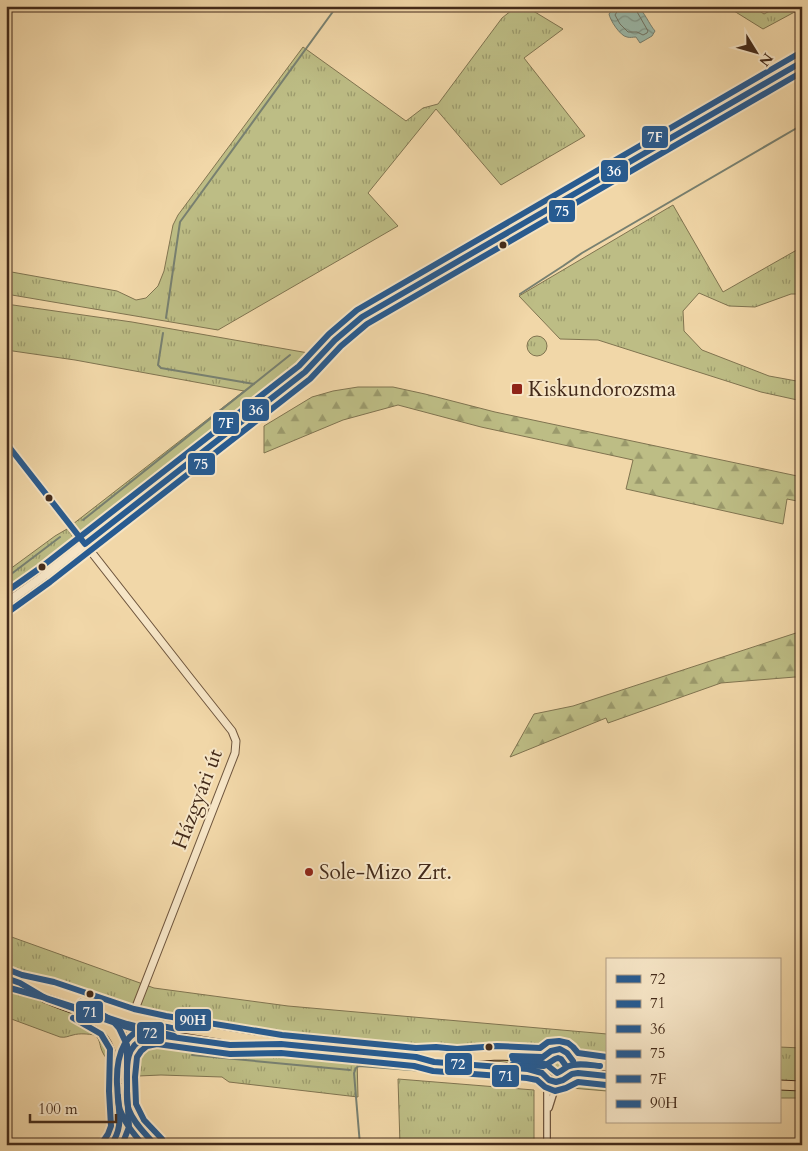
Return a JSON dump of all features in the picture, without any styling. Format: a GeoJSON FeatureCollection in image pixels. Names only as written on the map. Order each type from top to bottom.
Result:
{"type":"FeatureCollection","features":[{"type":"Feature","properties":{"kind":"main road"},"geometry":{"type":"LineString","coordinates":[[6,604],[305,372],[335,340],[362,317],[802,62]]}},
{"type":"Feature","properties":{"kind":"main road"},"geometry":{"type":"LineString","coordinates":[[6,978],[164,1025],[281,1044],[416,1057],[457,1058],[497,1055],[544,1057]]}},
{"type":"Feature","properties":{"kind":"main road"},"geometry":{"type":"LineString","coordinates":[[20,983],[47,999],[127,1027],[183,1039],[230,1045],[281,1044]]}},
{"type":"Feature","properties":{"kind":"main road"},"geometry":{"type":"LineString","coordinates":[[82,1012],[106,1026],[119,1047]]}},
{"type":"Feature","properties":{"kind":"main road"},"geometry":{"type":"LineString","coordinates":[[128,1054],[138,1040],[157,1034]]}},
{"type":"Feature","properties":{"kind":"main road"},"geometry":{"type":"LineString","coordinates":[[416,1057],[434,1062],[528,1069],[556,1082],[562,1081],[572,1074],[574,1061],[571,1056],[566,1051],[560,1049],[548,1052],[541,1065],[546,1076]]}},
{"type":"Feature","properties":{"kind":"main road"},"geometry":{"type":"LineString","coordinates":[[574,1061],[606,1066]]}},
{"type":"Feature","properties":{"kind":"main road"},"geometry":{"type":"LineString","coordinates":[[572,1074],[606,1076]]}},
{"type":"Feature","properties":{"kind":"main road"},"geometry":{"type":"LineString","coordinates":[[780,1085],[802,1086]]}},
{"type":"Feature","properties":{"kind":"street"},"geometry":{"type":"LineString","coordinates":[[793,67],[802,82]]}},
{"type":"Feature","properties":{"kind":"street"},"geometry":{"type":"LineString","coordinates":[[6,443],[85,544]]}},
{"type":"Feature","properties":{"kind":"street","name":"Házgyári út"},"geometry":{"type":"LineString","coordinates":[[85,544],[232,731],[236,741],[234,753],[132,1017]]}},
{"type":"Feature","properties":{"kind":"street"},"geometry":{"type":"LineString","coordinates":[[111,1145],[120,1127],[118,1091],[119,1047],[122,1032],[132,1017]]}},
{"type":"Feature","properties":{"kind":"street"},"geometry":{"type":"LineString","coordinates":[[127,1027],[128,1054],[126,1077],[128,1118],[133,1130],[144,1145]]}},
{"type":"Feature","properties":{"kind":"street"},"geometry":{"type":"LineString","coordinates":[[546,1076],[547,1145]]}},
{"type":"Feature","properties":{"kind":"street"},"geometry":{"type":"LineString","coordinates":[[547,1114],[554,1092],[562,1081]]}},
{"type":"Feature","properties":{"kind":"street"},"geometry":{"type":"LineString","coordinates":[[116,1138],[123,1135],[132,1135],[139,1138]]}},
{"type":"Feature","properties":{"kind":"green space"},"geometry":{"type":"Polygon","coordinates":[[[517,6],[525,6],[563,29],[524,58],[585,136],[501,185],[436,109],[368,193],[398,226],[218,330],[6,294],[6,271],[117,291],[136,300],[146,298],[158,286],[164,271],[173,225],[178,215],[303,47],[406,121],[423,108],[438,104],[502,18],[517,6]]]}},
{"type":"Feature","properties":{"kind":"green space"},"geometry":{"type":"Polygon","coordinates":[[[726,6],[752,6],[764,14],[779,6],[802,6],[802,8],[763,29],[726,6]]]}},
{"type":"Feature","properties":{"kind":"green space"},"geometry":{"type":"Polygon","coordinates":[[[673,205],[723,292],[802,247],[802,294],[791,294],[755,307],[729,306],[699,293],[683,311],[684,331],[702,350],[769,376],[802,382],[802,401],[761,392],[598,340],[560,339],[519,296],[673,205]]]}},
{"type":"Feature","properties":{"kind":"green space"},"geometry":{"type":"Polygon","coordinates":[[[6,304],[132,322],[314,354],[280,384],[90,533],[85,533],[78,530],[73,524],[244,391],[75,360],[6,350],[6,304]]]}},
{"type":"Feature","properties":{"kind":"green space"},"geometry":{"type":"Polygon","coordinates":[[[537,336],[544,339],[547,346],[544,353],[537,356],[530,353],[527,346],[530,339],[537,336]]]}},
{"type":"Feature","properties":{"kind":"green space"},"geometry":{"type":"Polygon","coordinates":[[[358,387],[393,387],[495,412],[802,477],[802,502],[787,499],[783,524],[626,489],[633,460],[481,427],[398,405],[343,420],[264,453],[264,426],[312,397],[358,387]]]}},
{"type":"Feature","properties":{"kind":"green space"},"geometry":{"type":"Polygon","coordinates":[[[67,529],[73,538],[70,548],[6,596],[6,572],[67,529]]]}},
{"type":"Feature","properties":{"kind":"green space"},"geometry":{"type":"Polygon","coordinates":[[[802,631],[802,678],[721,683],[608,723],[606,718],[510,757],[534,714],[573,706],[802,631]]]}},
{"type":"Feature","properties":{"kind":"green space"},"geometry":{"type":"Polygon","coordinates":[[[6,935],[154,988],[288,1006],[606,1034],[606,1091],[571,1088],[520,1073],[498,1075],[357,1058],[358,1097],[229,1082],[222,1077],[161,1075],[115,1077],[113,1066],[105,1057],[95,1035],[78,1034],[60,1037],[6,1017],[6,935]]]}},
{"type":"Feature","properties":{"kind":"green space"},"geometry":{"type":"Polygon","coordinates":[[[780,1047],[802,1048],[802,1098],[780,1098],[780,1047]]]}},
{"type":"Feature","properties":{"kind":"green space"},"geometry":{"type":"Polygon","coordinates":[[[398,1079],[534,1090],[534,1145],[400,1145],[398,1079]]]}},
{"type":"Feature","properties":{"kind":"water"},"geometry":{"type":"Polygon","coordinates":[[[615,6],[637,6],[655,31],[652,36],[640,43],[636,37],[628,37],[621,34],[613,24],[609,14],[615,6]]]}},
{"type":"Feature","properties":{"kind":"waterway"},"geometry":{"type":"LineString","coordinates":[[166,318],[180,222],[337,6]]}},
{"type":"Feature","properties":{"kind":"waterway"},"geometry":{"type":"LineString","coordinates":[[520,294],[582,253],[802,125]]}},
{"type":"Feature","properties":{"kind":"waterway"},"geometry":{"type":"LineString","coordinates":[[163,333],[158,365],[161,368],[254,384]]}},
{"type":"Feature","properties":{"kind":"waterway"},"geometry":{"type":"LineString","coordinates":[[83,520],[290,355]]}},
{"type":"Feature","properties":{"kind":"waterway"},"geometry":{"type":"LineString","coordinates":[[6,578],[60,537]]}},
{"type":"Feature","properties":{"kind":"waterway"},"geometry":{"type":"LineString","coordinates":[[192,1055],[350,1070]]}},
{"type":"Feature","properties":{"kind":"waterway"},"geometry":{"type":"LineString","coordinates":[[360,1145],[354,1073],[356,1068],[359,1066],[451,1073]]}},
{"type":"Feature","properties":{"kind":"transit line","name":"7F"},"geometry":{"type":"LineString","coordinates":[[6,592],[40,568],[299,366],[329,334],[357,310],[798,54]]}},
{"type":"Feature","properties":{"kind":"transit line","name":"36"},"geometry":{"type":"LineString","coordinates":[[85,544],[305,372],[335,340],[362,317],[802,62]]}},
{"type":"Feature","properties":{"kind":"transit line","name":"75"},"geometry":{"type":"LineString","coordinates":[[11,610],[50,582],[310,379],[341,346],[367,324],[802,72]]}},
{"type":"Feature","properties":{"kind":"transit line","name":"36"},"geometry":{"type":"LineString","coordinates":[[6,443],[85,544]]}},
{"type":"Feature","properties":{"kind":"transit line","name":"90H"},"geometry":{"type":"LineString","coordinates":[[9,970],[54,982],[134,1009],[282,1035],[416,1048],[457,1049],[497,1046],[540,1048],[548,1042],[559,1041],[568,1043],[578,1053],[606,1057]]}},
{"type":"Feature","properties":{"kind":"transit line","name":"72"},"geometry":{"type":"LineString","coordinates":[[6,978],[20,983],[47,999],[124,1026],[157,1035],[230,1045],[281,1044],[416,1057],[434,1062],[528,1069],[542,1073],[549,1080],[556,1082],[578,1073],[606,1076]]}},
{"type":"Feature","properties":{"kind":"transit line","name":"71"},"geometry":{"type":"LineString","coordinates":[[6,987],[127,1024],[174,1036]]}},
{"type":"Feature","properties":{"kind":"transit line","name":"90H"},"geometry":{"type":"LineString","coordinates":[[81,1002],[113,1021],[119,1028],[127,1045],[129,1127],[122,1145]]}},
{"type":"Feature","properties":{"kind":"transit line","name":"71"},"geometry":{"type":"LineString","coordinates":[[73,1018],[101,1034],[110,1049],[109,1091],[111,1126],[104,1140]]}},
{"type":"Feature","properties":{"kind":"transit line","name":"90H"},"geometry":{"type":"LineString","coordinates":[[143,1145],[127,1124],[119,1107],[118,1063],[124,1044],[137,1031],[158,1026],[177,1029]]}},
{"type":"Feature","properties":{"kind":"transit line","name":"72"},"geometry":{"type":"LineString","coordinates":[[155,1145],[137,1124],[128,1107],[127,1066],[130,1053],[138,1042],[151,1036],[163,1036]]}},
{"type":"Feature","properties":{"kind":"transit line","name":"71"},"geometry":{"type":"LineString","coordinates":[[162,1139],[144,1120],[136,1104],[135,1077],[137,1057],[147,1046],[157,1044],[230,1054],[281,1053],[414,1066],[433,1071],[527,1078],[537,1080],[545,1087],[555,1091],[578,1082],[606,1085]]}},
{"type":"Feature","properties":{"kind":"transit line","name":"72"},"geometry":{"type":"LineString","coordinates":[[512,1056],[543,1057],[551,1051],[560,1049],[567,1053],[573,1061]]}},
{"type":"Feature","properties":{"kind":"transit line","name":"71"},"geometry":{"type":"LineString","coordinates":[[512,1065],[544,1066],[558,1058],[566,1066]]}},
{"type":"Feature","properties":{"kind":"transit line","name":"90H"},"geometry":{"type":"LineString","coordinates":[[513,1059],[540,1062],[557,1073],[575,1065],[600,1066]]}},
{"type":"Feature","properties":{"kind":"transit line","name":"72"},"geometry":{"type":"LineString","coordinates":[[111,1145],[119,1127],[118,1096]]}},
{"type":"Feature","properties":{"kind":"place","name":"Kiskundorozsma"},"geometry":{"type":"Point","coordinates":[517,389]}},
{"type":"Feature","properties":{"kind":"place","name":"Sole-Mizo Zrt."},"geometry":{"type":"Point","coordinates":[309,872]}}]}
